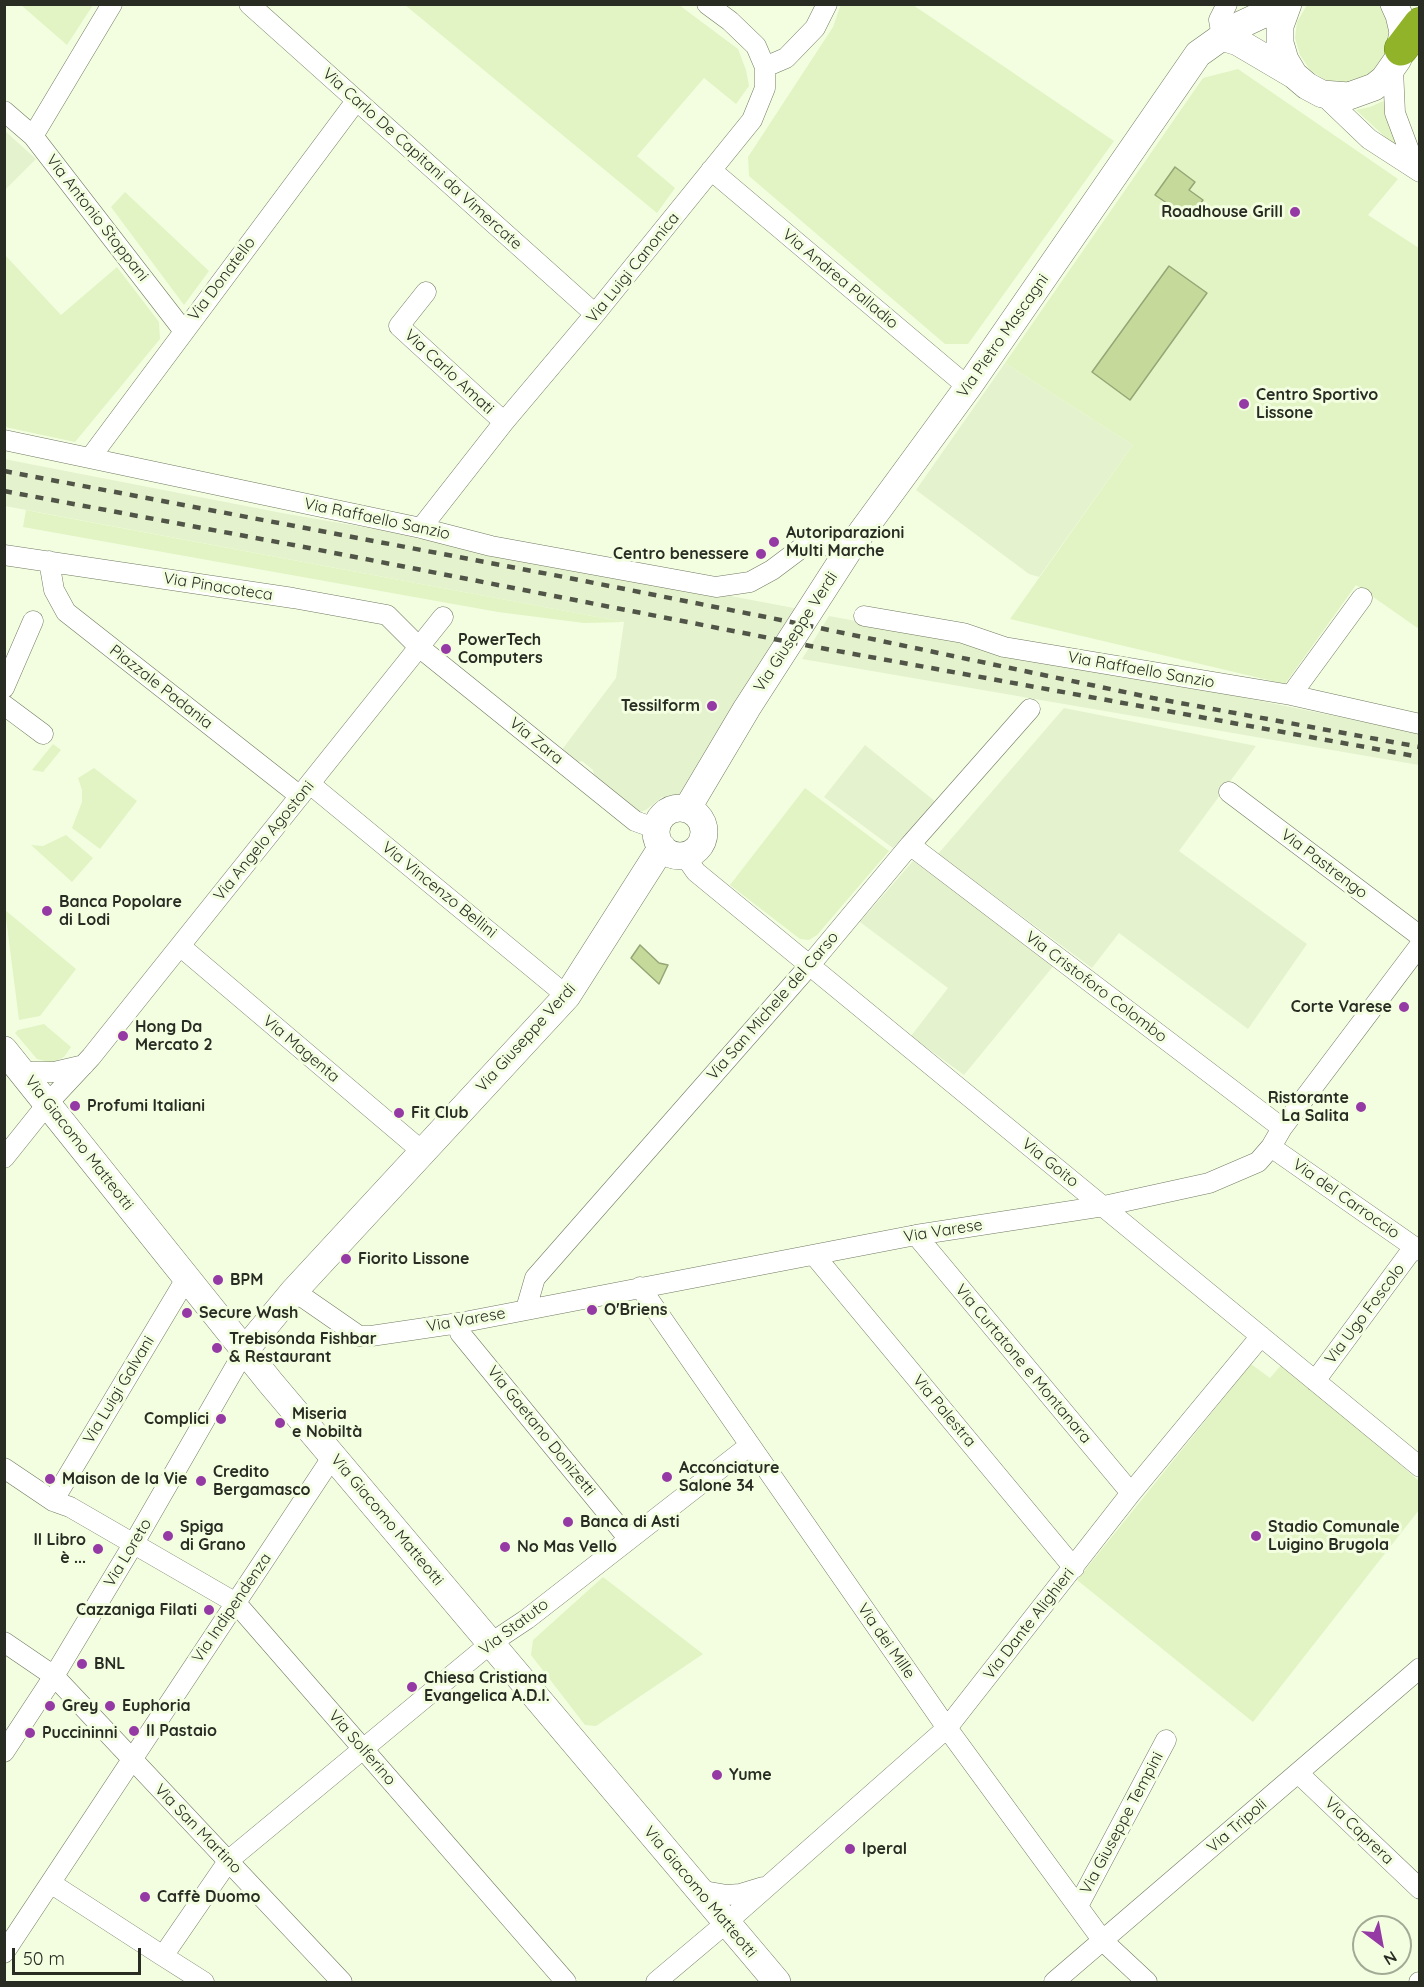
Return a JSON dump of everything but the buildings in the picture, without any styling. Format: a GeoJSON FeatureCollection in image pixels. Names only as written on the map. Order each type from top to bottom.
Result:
{"type":"FeatureCollection","features":[{"type":"Feature","properties":{"kind":"street"},"geometry":{"type":"LineString","coordinates":[[33,136],[112,4]]}},
{"type":"Feature","properties":{"kind":"street","name":"Via Carlo De Capitani da Vimercate"},"geometry":{"type":"LineString","coordinates":[[249,4],[595,314]]}},
{"type":"Feature","properties":{"kind":"street"},"geometry":{"type":"LineString","coordinates":[[707,4],[756,45],[765,67],[786,58],[815,28],[827,4]]}},
{"type":"Feature","properties":{"kind":"street"},"geometry":{"type":"LineString","coordinates":[[1222,37],[1219,20],[1227,4]]}},
{"type":"Feature","properties":{"kind":"street"},"geometry":{"type":"LineString","coordinates":[[1394,4],[1400,15],[1404,47],[1395,113],[1410,153],[1419,165]]}},
{"type":"Feature","properties":{"kind":"street","name":"Via Pietro Mascagni"},"geometry":{"type":"LineString","coordinates":[[850,548],[968,387],[1198,54],[1236,27],[1272,10],[1287,7]]}},
{"type":"Feature","properties":{"kind":"street","name":"Via Pietro Mascagni"},"geometry":{"type":"LineString","coordinates":[[1287,7],[1280,26],[1280,43],[1285,60],[1294,75]]}},
{"type":"Feature","properties":{"kind":"street","name":"Via Pietro Mascagni"},"geometry":{"type":"LineString","coordinates":[[1222,37],[1238,42],[1322,94]]}},
{"type":"Feature","properties":{"kind":"street"},"geometry":{"type":"LineString","coordinates":[[1322,94],[1348,96],[1362,93],[1379,83],[1404,47]]}},
{"type":"Feature","properties":{"kind":"street","name":"Via Luigi Canonica"},"geometry":{"type":"LineString","coordinates":[[421,528],[504,422],[752,120],[765,88],[765,67]]}},
{"type":"Feature","properties":{"kind":"street"},"geometry":{"type":"LineString","coordinates":[[1322,94],[1369,139],[1419,172]]}},
{"type":"Feature","properties":{"kind":"street","name":"Via Donatello"},"geometry":{"type":"LineString","coordinates":[[90,458],[183,330],[356,101]]}},
{"type":"Feature","properties":{"kind":"street","name":"Via Antonio Stoppani"},"geometry":{"type":"LineString","coordinates":[[4,111],[33,136],[183,330]]}},
{"type":"Feature","properties":{"kind":"street","name":"Via Andrea Palladio"},"geometry":{"type":"LineString","coordinates":[[711,170],[968,387]]}},
{"type":"Feature","properties":{"kind":"street","name":"Via Carlo Amati"},"geometry":{"type":"LineString","coordinates":[[426,292],[399,326],[504,422]]}},
{"type":"Feature","properties":{"kind":"street","name":"Via Raffaello Sanzio"},"geometry":{"type":"LineString","coordinates":[[4,440],[421,528],[491,546],[716,587],[750,582],[811,544],[850,548]]}},
{"type":"Feature","properties":{"kind":"street","name":"Via Giuseppe Verdi"},"geometry":{"type":"LineString","coordinates":[[687,809],[747,708],[850,548]]}},
{"type":"Feature","properties":{"kind":"street","name":"Via Pinacoteca"},"geometry":{"type":"LineString","coordinates":[[4,555],[293,598],[387,615],[419,647]]}},
{"type":"Feature","properties":{"kind":"street","name":"Piazzale Padania"},"geometry":{"type":"LineString","coordinates":[[49,561],[54,590],[66,612],[305,790]]}},
{"type":"Feature","properties":{"kind":"street"},"geometry":{"type":"LineString","coordinates":[[1291,696],[1362,598]]}},
{"type":"Feature","properties":{"kind":"street","name":"Via Angelo Agostoni"},"geometry":{"type":"LineString","coordinates":[[4,1158],[48,1103],[84,1065],[443,616]]}},
{"type":"Feature","properties":{"kind":"street","name":"Via Raffaello Sanzio"},"geometry":{"type":"LineString","coordinates":[[864,616],[963,633],[1004,647],[1291,696],[1419,724]]}},
{"type":"Feature","properties":{"kind":"street"},"geometry":{"type":"LineString","coordinates":[[4,688],[33,621]]}},
{"type":"Feature","properties":{"kind":"street","name":"Via Zara"},"geometry":{"type":"LineString","coordinates":[[419,647],[635,821],[668,843]]}},
{"type":"Feature","properties":{"kind":"street"},"geometry":{"type":"LineString","coordinates":[[4,705],[43,734]]}},
{"type":"Feature","properties":{"kind":"street","name":"Via San Michele del Carso"},"geometry":{"type":"LineString","coordinates":[[526,1309],[535,1278],[1030,710]]}},
{"type":"Feature","properties":{"kind":"street","name":"Via Vincenzo Bellini"},"geometry":{"type":"LineString","coordinates":[[305,790],[567,996]]}},
{"type":"Feature","properties":{"kind":"street","name":"Via Pastrengo"},"geometry":{"type":"LineString","coordinates":[[1229,792],[1419,936]]}},
{"type":"Feature","properties":{"kind":"street","name":"Via Giuseppe Verdi"},"geometry":{"type":"LineString","coordinates":[[681,808],[699,817],[704,837],[697,849],[668,843],[659,822],[668,812],[681,808]]}},
{"type":"Feature","properties":{"kind":"street","name":"Via Giuseppe Verdi"},"geometry":{"type":"LineString","coordinates":[[245,1350],[294,1291],[567,996],[668,843]]}},
{"type":"Feature","properties":{"kind":"street","name":"Via Goito"},"geometry":{"type":"LineString","coordinates":[[668,843],[696,872],[809,966],[1419,1467]]}},
{"type":"Feature","properties":{"kind":"street","name":"Via Cristoforo Colombo"},"geometry":{"type":"LineString","coordinates":[[910,845],[1282,1128]]}},
{"type":"Feature","properties":{"kind":"street","name":"Via Varese"},"geometry":{"type":"LineString","coordinates":[[294,1291],[359,1336],[371,1336],[459,1323],[916,1235],[1104,1206],[1209,1183],[1258,1162],[1419,945]]}},
{"type":"Feature","properties":{"kind":"street","name":"Via Magenta"},"geometry":{"type":"LineString","coordinates":[[180,946],[423,1152]]}},
{"type":"Feature","properties":{"kind":"street","name":"Via Giacomo Matteotti"},"geometry":{"type":"LineString","coordinates":[[4,1050],[186,1279],[777,1983]]}},
{"type":"Feature","properties":{"kind":"street"},"geometry":{"type":"LineString","coordinates":[[22,1072],[54,1072],[84,1065]]}},
{"type":"Feature","properties":{"kind":"street","name":"Via del Carroccio"},"geometry":{"type":"LineString","coordinates":[[1271,1147],[1417,1249]]}},
{"type":"Feature","properties":{"kind":"street","name":"Via Curtatone e Montanara"},"geometry":{"type":"LineString","coordinates":[[916,1235],[1131,1493]]}},
{"type":"Feature","properties":{"kind":"street","name":"Via Ugo Foscolo"},"geometry":{"type":"LineString","coordinates":[[1315,1381],[1417,1249]]}},
{"type":"Feature","properties":{"kind":"street","name":"Via Palestra"},"geometry":{"type":"LineString","coordinates":[[814,1255],[1074,1568]]}},
{"type":"Feature","properties":{"kind":"street","name":"Via Luigi Galvani"},"geometry":{"type":"LineString","coordinates":[[53,1501],[186,1279]]}},
{"type":"Feature","properties":{"kind":"street","name":"Via dei Mille"},"geometry":{"type":"LineString","coordinates":[[640,1287],[947,1728],[1103,1941],[1147,1983]]}},
{"type":"Feature","properties":{"kind":"street","name":"Via Gaetano Donizetti"},"geometry":{"type":"LineString","coordinates":[[459,1323],[460,1333],[628,1538]]}},
{"type":"Feature","properties":{"kind":"street","name":"Via Dante Alighieri"},"geometry":{"type":"LineString","coordinates":[[656,1983],[947,1728],[1131,1493],[1261,1336]]}},
{"type":"Feature","properties":{"kind":"street","name":"Via Loreto"},"geometry":{"type":"LineString","coordinates":[[4,1752],[54,1676],[134,1543],[245,1350]]}},
{"type":"Feature","properties":{"kind":"street","name":"Via Statuto"},"geometry":{"type":"LineString","coordinates":[[163,1956],[229,1860],[491,1643],[527,1619],[628,1538],[749,1446]]}},
{"type":"Feature","properties":{"kind":"street","name":"Via Indipendenza"},"geometry":{"type":"LineString","coordinates":[[5,1950],[52,1884],[333,1456]]}},
{"type":"Feature","properties":{"kind":"street","name":"Via Solferino"},"geometry":{"type":"LineString","coordinates":[[4,1468],[53,1501],[70,1507],[236,1603],[566,1983]]}},
{"type":"Feature","properties":{"kind":"street","name":"Via San Martino"},"geometry":{"type":"LineString","coordinates":[[4,1642],[54,1676],[342,1983]]}},
{"type":"Feature","properties":{"kind":"street","name":"Via Tripoli"},"geometry":{"type":"LineString","coordinates":[[1054,1983],[1419,1668]]}},
{"type":"Feature","properties":{"kind":"street","name":"Via Giuseppe Tempini"},"geometry":{"type":"LineString","coordinates":[[1078,1906],[1166,1740]]}},
{"type":"Feature","properties":{"kind":"street","name":"Via Caprera"},"geometry":{"type":"LineString","coordinates":[[1298,1773],[1419,1889]]}},
{"type":"Feature","properties":{"kind":"street"},"geometry":{"type":"LineString","coordinates":[[52,1884],[204,1983]]}},
{"type":"Feature","properties":{"kind":"street","name":"Via Dante Alighieri"},"geometry":{"type":"LineString","coordinates":[[698,1890],[735,1895],[769,1886]]}},
{"type":"Feature","properties":{"kind":"shaded area"},"geometry":{"type":"Polygon","coordinates":[[[841,4],[913,5],[1114,141],[968,344],[945,344],[749,176],[748,157],[833,27],[841,4]]]}},
{"type":"Feature","properties":{"kind":"shaded area"},"geometry":{"type":"Polygon","coordinates":[[[21,5],[93,5],[67,45],[21,5]]]}},
{"type":"Feature","properties":{"kind":"shaded area"},"geometry":{"type":"Polygon","coordinates":[[[405,5],[679,5],[738,49],[749,86],[736,104],[704,78],[637,156],[675,188],[657,213],[405,5]]]}},
{"type":"Feature","properties":{"kind":"shaded area"},"geometry":{"type":"Polygon","coordinates":[[[1307,5],[1380,5],[1391,28],[1389,49],[1383,61],[1368,76],[1358,81],[1342,83],[1325,80],[1310,70],[1300,55],[1295,38],[1297,22],[1307,5]]]}},
{"type":"Feature","properties":{"kind":"shaded area","name":"Centro Sportivo Lissone"},"geometry":{"type":"Polygon","coordinates":[[[1238,69],[1398,179],[1368,215],[1419,248],[1419,629],[1356,585],[1285,684],[1010,619],[1133,445],[1005,363],[1203,78],[1238,69]]]}},
{"type":"Feature","properties":{"kind":"shaded area"},"geometry":{"type":"Polygon","coordinates":[[[1388,99],[1397,148],[1356,110],[1388,99]]]}},
{"type":"Feature","properties":{"kind":"shaded area"},"geometry":{"type":"Polygon","coordinates":[[[5,131],[36,159],[5,190],[5,131]]]}},
{"type":"Feature","properties":{"kind":"shaded area"},"geometry":{"type":"Polygon","coordinates":[[[1175,167],[1195,182],[1189,190],[1203,200],[1190,219],[1155,195],[1175,167]]]}},
{"type":"Feature","properties":{"kind":"shaded area"},"geometry":{"type":"Polygon","coordinates":[[[125,192],[209,271],[184,305],[111,207],[125,192]]]}},
{"type":"Feature","properties":{"kind":"shaded area"},"geometry":{"type":"Polygon","coordinates":[[[5,255],[61,315],[117,267],[159,322],[160,339],[75,442],[5,427],[5,255]]]}},
{"type":"Feature","properties":{"kind":"shaded area"},"geometry":{"type":"Polygon","coordinates":[[[1169,266],[1207,293],[1130,400],[1092,372],[1169,266]]]}},
{"type":"Feature","properties":{"kind":"shaded area"},"geometry":{"type":"Polygon","coordinates":[[[1005,363],[1133,445],[1039,577],[1029,574],[916,490],[1005,363]]]}},
{"type":"Feature","properties":{"kind":"shaded area"},"geometry":{"type":"Polygon","coordinates":[[[4,459],[799,609],[682,797],[662,797],[646,810],[637,813],[596,784],[593,770],[582,761],[574,763],[561,751],[616,678],[624,622],[5,506],[4,459]]]}},
{"type":"Feature","properties":{"kind":"shaded area"},"geometry":{"type":"Polygon","coordinates":[[[26,510],[624,622],[584,623],[498,612],[23,527],[26,510]]]}},
{"type":"Feature","properties":{"kind":"shaded area"},"geometry":{"type":"Polygon","coordinates":[[[829,616],[1419,733],[1419,765],[802,659],[829,616]]]}},
{"type":"Feature","properties":{"kind":"shaded area"},"geometry":{"type":"Polygon","coordinates":[[[1064,708],[1256,746],[1179,851],[1307,944],[1248,1029],[1119,933],[1092,968],[938,854],[1064,708]]]}},
{"type":"Feature","properties":{"kind":"shaded area"},"geometry":{"type":"Polygon","coordinates":[[[53,744],[61,750],[43,772],[32,770],[53,744]]]}},
{"type":"Feature","properties":{"kind":"shaded area"},"geometry":{"type":"Polygon","coordinates":[[[865,745],[936,802],[893,848],[824,797],[865,745]]]}},
{"type":"Feature","properties":{"kind":"shaded area"},"geometry":{"type":"Polygon","coordinates":[[[94,768],[137,801],[100,849],[72,828],[82,802],[82,790],[78,778],[94,768]]]}},
{"type":"Feature","properties":{"kind":"shaded area"},"geometry":{"type":"Polygon","coordinates":[[[805,788],[889,851],[817,935],[809,940],[800,939],[730,885],[805,788]]]}},
{"type":"Feature","properties":{"kind":"shaded area"},"geometry":{"type":"Polygon","coordinates":[[[66,835],[93,858],[72,882],[31,845],[43,846],[66,835]]]}},
{"type":"Feature","properties":{"kind":"shaded area"},"geometry":{"type":"Polygon","coordinates":[[[913,861],[1055,964],[964,1075],[911,1036],[948,988],[860,922],[913,861]]]}},
{"type":"Feature","properties":{"kind":"shaded area"},"geometry":{"type":"Polygon","coordinates":[[[5,910],[76,969],[40,1016],[19,1020],[5,910]]]}},
{"type":"Feature","properties":{"kind":"shaded area"},"geometry":{"type":"Polygon","coordinates":[[[640,945],[659,963],[668,965],[659,984],[631,958],[640,945]]]}},
{"type":"Feature","properties":{"kind":"shaded area"},"geometry":{"type":"Polygon","coordinates":[[[44,1024],[71,1047],[64,1057],[52,1063],[37,1059],[15,1033],[18,1030],[44,1024]]]}},
{"type":"Feature","properties":{"kind":"shaded area","name":"Stadio Comunale Luigino Brugola"},"geometry":{"type":"Polygon","coordinates":[[[1283,1363],[1419,1481],[1419,1510],[1253,1722],[1077,1580],[1251,1364],[1270,1378],[1283,1363]]]}},
{"type":"Feature","properties":{"kind":"shaded area"},"geometry":{"type":"Polygon","coordinates":[[[603,1577],[703,1654],[596,1726],[585,1725],[531,1655],[533,1640],[603,1577]]]}},
{"type":"Feature","properties":{"kind":"railway"},"geometry":{"type":"LineString","coordinates":[[4,471],[564,577],[1153,698],[1420,747]]}},
{"type":"Feature","properties":{"kind":"railway"},"geometry":{"type":"LineString","coordinates":[[4,491],[810,646],[1420,757]]}},
{"type":"Feature","properties":{"kind":"place","name":"Roadhouse Grill"},"geometry":{"type":"Point","coordinates":[1295,212]}},
{"type":"Feature","properties":{"kind":"place","name":"Centro Sportivo Lissone"},"geometry":{"type":"Point","coordinates":[1244,404]}},
{"type":"Feature","properties":{"kind":"place","name":"Autoriparazioni Multi Marche"},"geometry":{"type":"Point","coordinates":[774,542]}},
{"type":"Feature","properties":{"kind":"place","name":"Centro benessere"},"geometry":{"type":"Point","coordinates":[761,554]}},
{"type":"Feature","properties":{"kind":"place","name":"PowerTech Computers"},"geometry":{"type":"Point","coordinates":[446,649]}},
{"type":"Feature","properties":{"kind":"place","name":"Tessilform"},"geometry":{"type":"Point","coordinates":[712,706]}},
{"type":"Feature","properties":{"kind":"place","name":"Banca Popolare di Lodi"},"geometry":{"type":"Point","coordinates":[47,911]}},
{"type":"Feature","properties":{"kind":"place","name":"Corte Varese"},"geometry":{"type":"Point","coordinates":[1404,1007]}},
{"type":"Feature","properties":{"kind":"place","name":"Hong Da Mercato 2"},"geometry":{"type":"Point","coordinates":[123,1036]}},
{"type":"Feature","properties":{"kind":"place","name":"Profumi Italiani"},"geometry":{"type":"Point","coordinates":[75,1106]}},
{"type":"Feature","properties":{"kind":"place","name":"Ristorante La Salita"},"geometry":{"type":"Point","coordinates":[1361,1107]}},
{"type":"Feature","properties":{"kind":"place","name":"Fit Club"},"geometry":{"type":"Point","coordinates":[399,1113]}},
{"type":"Feature","properties":{"kind":"place","name":"Fiorito Lissone"},"geometry":{"type":"Point","coordinates":[346,1259]}},
{"type":"Feature","properties":{"kind":"place","name":"BPM"},"geometry":{"type":"Point","coordinates":[218,1280]}},
{"type":"Feature","properties":{"kind":"place","name":"O'Briens"},"geometry":{"type":"Point","coordinates":[592,1310]}},
{"type":"Feature","properties":{"kind":"place","name":"Secure Wash"},"geometry":{"type":"Point","coordinates":[187,1313]}},
{"type":"Feature","properties":{"kind":"place","name":"Trebisonda Fishbar & Restaurant"},"geometry":{"type":"Point","coordinates":[217,1348]}},
{"type":"Feature","properties":{"kind":"place","name":"Complici"},"geometry":{"type":"Point","coordinates":[221,1419]}},
{"type":"Feature","properties":{"kind":"place","name":"Miseria e Nobiltà"},"geometry":{"type":"Point","coordinates":[280,1423]}},
{"type":"Feature","properties":{"kind":"place","name":"Acconciature Salone 34"},"geometry":{"type":"Point","coordinates":[667,1477]}},
{"type":"Feature","properties":{"kind":"place","name":"Maison de la Vie"},"geometry":{"type":"Point","coordinates":[50,1479]}},
{"type":"Feature","properties":{"kind":"place","name":"Credito Bergamasco"},"geometry":{"type":"Point","coordinates":[201,1481]}},
{"type":"Feature","properties":{"kind":"place","name":"Banca di Asti"},"geometry":{"type":"Point","coordinates":[568,1522]}},
{"type":"Feature","properties":{"kind":"place","name":"Spiga di Grano"},"geometry":{"type":"Point","coordinates":[168,1536]}},
{"type":"Feature","properties":{"kind":"place","name":"Stadio Comunale Luigino Brugola"},"geometry":{"type":"Point","coordinates":[1256,1536]}},
{"type":"Feature","properties":{"kind":"place","name":"No Mas Vello"},"geometry":{"type":"Point","coordinates":[505,1547]}},
{"type":"Feature","properties":{"kind":"place","name":"Il Libro è ..."},"geometry":{"type":"Point","coordinates":[98,1549]}},
{"type":"Feature","properties":{"kind":"place","name":"Cazzaniga Filati"},"geometry":{"type":"Point","coordinates":[209,1610]}},
{"type":"Feature","properties":{"kind":"place","name":"BNL"},"geometry":{"type":"Point","coordinates":[82,1664]}},
{"type":"Feature","properties":{"kind":"place","name":"Chiesa Cristiana Evangelica A.D.I."},"geometry":{"type":"Point","coordinates":[412,1687]}},
{"type":"Feature","properties":{"kind":"place","name":"Grey"},"geometry":{"type":"Point","coordinates":[50,1706]}},
{"type":"Feature","properties":{"kind":"place","name":"Euphoria"},"geometry":{"type":"Point","coordinates":[110,1706]}},
{"type":"Feature","properties":{"kind":"place","name":"Il Pastaio"},"geometry":{"type":"Point","coordinates":[134,1731]}},
{"type":"Feature","properties":{"kind":"place","name":"Puccininni"},"geometry":{"type":"Point","coordinates":[30,1733]}},
{"type":"Feature","properties":{"kind":"place","name":"Yume"},"geometry":{"type":"Point","coordinates":[717,1775]}},
{"type":"Feature","properties":{"kind":"place","name":"Iperal"},"geometry":{"type":"Point","coordinates":[850,1849]}},
{"type":"Feature","properties":{"kind":"place","name":"Caffè Duomo"},"geometry":{"type":"Point","coordinates":[145,1897]}}]}
